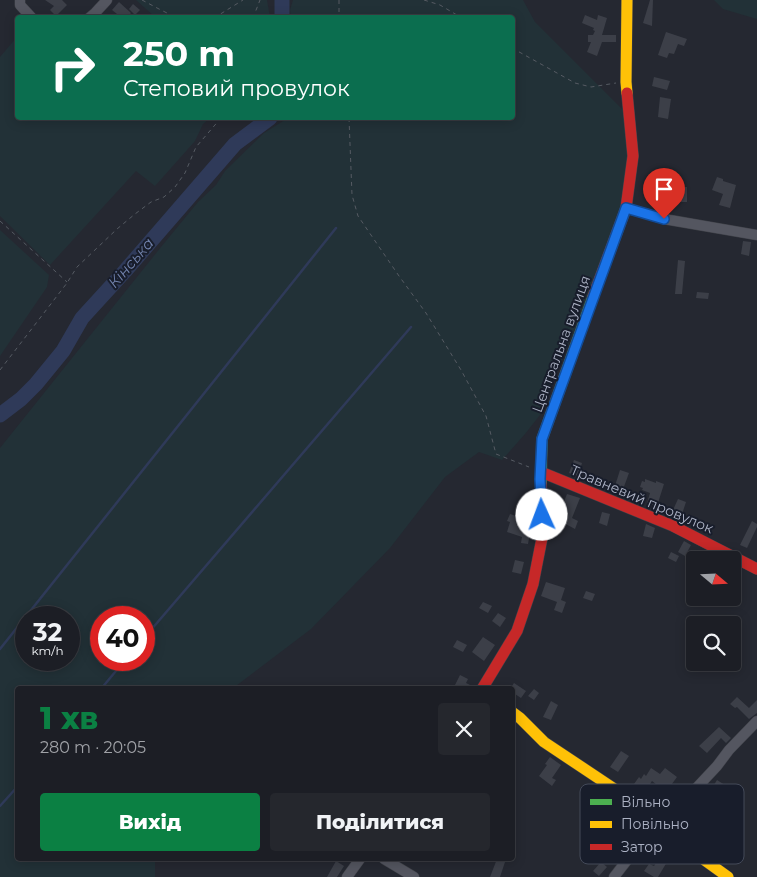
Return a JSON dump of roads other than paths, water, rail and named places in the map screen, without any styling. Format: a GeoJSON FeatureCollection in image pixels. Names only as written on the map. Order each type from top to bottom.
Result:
{"type":"FeatureCollection","features":[{"type":"Feature","properties":{"kind":"street"},"geometry":{"type":"LineString","coordinates":[[20,0],[20,5],[29,15]]}},
{"type":"Feature","properties":{"kind":"street"},"geometry":{"type":"LineString","coordinates":[[93,15],[107,0]]}},
{"type":"Feature","properties":{"kind":"street","name":"Центральна вулиця"},"geometry":{"type":"LineString","coordinates":[[484,686],[517,631],[533,584],[543,533],[542,439],[626,208],[633,156],[626,82],[627,0]]}},
{"type":"Feature","properties":{"kind":"street"},"geometry":{"type":"LineString","coordinates":[[626,208],[664,219],[757,235]]}},
{"type":"Feature","properties":{"kind":"street","name":"Травневий провулок"},"geometry":{"type":"LineString","coordinates":[[541,472],[674,526],[757,569]]}},
{"type":"Feature","properties":{"kind":"street"},"geometry":{"type":"LineString","coordinates":[[515,714],[544,742],[607,784]]}},
{"type":"Feature","properties":{"kind":"street"},"geometry":{"type":"LineString","coordinates":[[699,784],[757,721]]}},
{"type":"Feature","properties":{"kind":"street"},"geometry":{"type":"LineString","coordinates":[[347,877],[359,861]]}},
{"type":"Feature","properties":{"kind":"street"},"geometry":{"type":"LineString","coordinates":[[387,861],[414,877]]}},
{"type":"Feature","properties":{"kind":"street"},"geometry":{"type":"LineString","coordinates":[[614,877],[624,864]]}},
{"type":"Feature","properties":{"kind":"street"},"geometry":{"type":"LineString","coordinates":[[710,864],[728,877]]}},
{"type":"Feature","properties":{"kind":"waterway","name":"Кінська"},"geometry":{"type":"LineString","coordinates":[[282,0],[282,15]]}},
{"type":"Feature","properties":{"kind":"waterway","name":"Кінська"},"geometry":{"type":"LineString","coordinates":[[0,415],[21,399],[36,384],[63,351],[82,318],[235,144],[267,120]]}},
{"type":"Feature","properties":{"kind":"waterway"},"geometry":{"type":"LineString","coordinates":[[0,649],[336,228]]}},
{"type":"Feature","properties":{"kind":"waterway"},"geometry":{"type":"LineString","coordinates":[[155,625],[411,327]]}},
{"type":"Feature","properties":{"kind":"waterway"},"geometry":{"type":"LineString","coordinates":[[103,686],[116,671]]}},
{"type":"Feature","properties":{"kind":"waterway"},"geometry":{"type":"LineString","coordinates":[[0,806],[15,789]]}}]}
